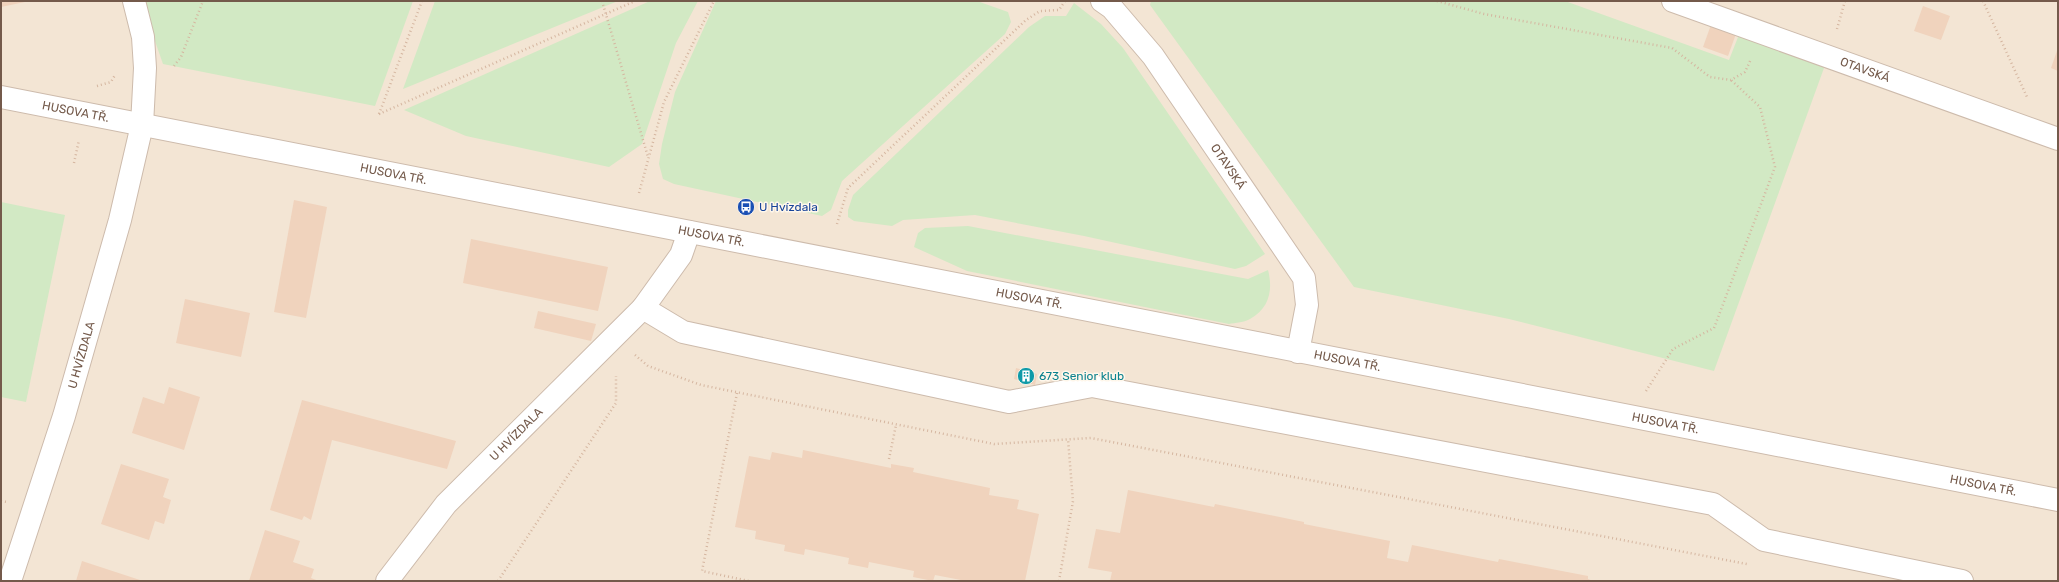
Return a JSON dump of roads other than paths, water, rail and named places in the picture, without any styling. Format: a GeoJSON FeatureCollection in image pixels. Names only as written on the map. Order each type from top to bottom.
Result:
{"type":"FeatureCollection","features":[{"type":"Feature","properties":{"kind":"street","name":"U HVÍZDALA"},"geometry":{"type":"LineString","coordinates":[[10,581],[64,416],[120,220],[142,125],[146,68],[143,37],[134,1]]}},
{"type":"Feature","properties":{"kind":"street","name":"OTAVSKÁ"},"geometry":{"type":"LineString","coordinates":[[1102,1],[1112,8],[1153,56],[1304,278],[1307,306],[1298,352]]}},
{"type":"Feature","properties":{"kind":"street","name":"OTAVSKÁ"},"geometry":{"type":"LineString","coordinates":[[1673,1],[2058,139]]}},
{"type":"Feature","properties":{"kind":"street","name":"HUSOVA TŘ."},"geometry":{"type":"LineString","coordinates":[[1,97],[2058,500]]}},
{"type":"Feature","properties":{"kind":"street","name":"U HVÍZDALA"},"geometry":{"type":"LineString","coordinates":[[387,581],[446,504],[615,338],[643,308],[681,255],[689,232]]}},
{"type":"Feature","properties":{"kind":"street"},"geometry":{"type":"LineString","coordinates":[[643,308],[683,332],[1009,402],[1092,386],[1713,504],[1764,540],[1962,581]]}},
{"type":"Feature","properties":{"kind":"place","name":"U Hvízdala"},"geometry":{"type":"Point","coordinates":[746,207]}},
{"type":"Feature","properties":{"kind":"place","name":"673 Senior klub"},"geometry":{"type":"Point","coordinates":[1026,376]}}]}
